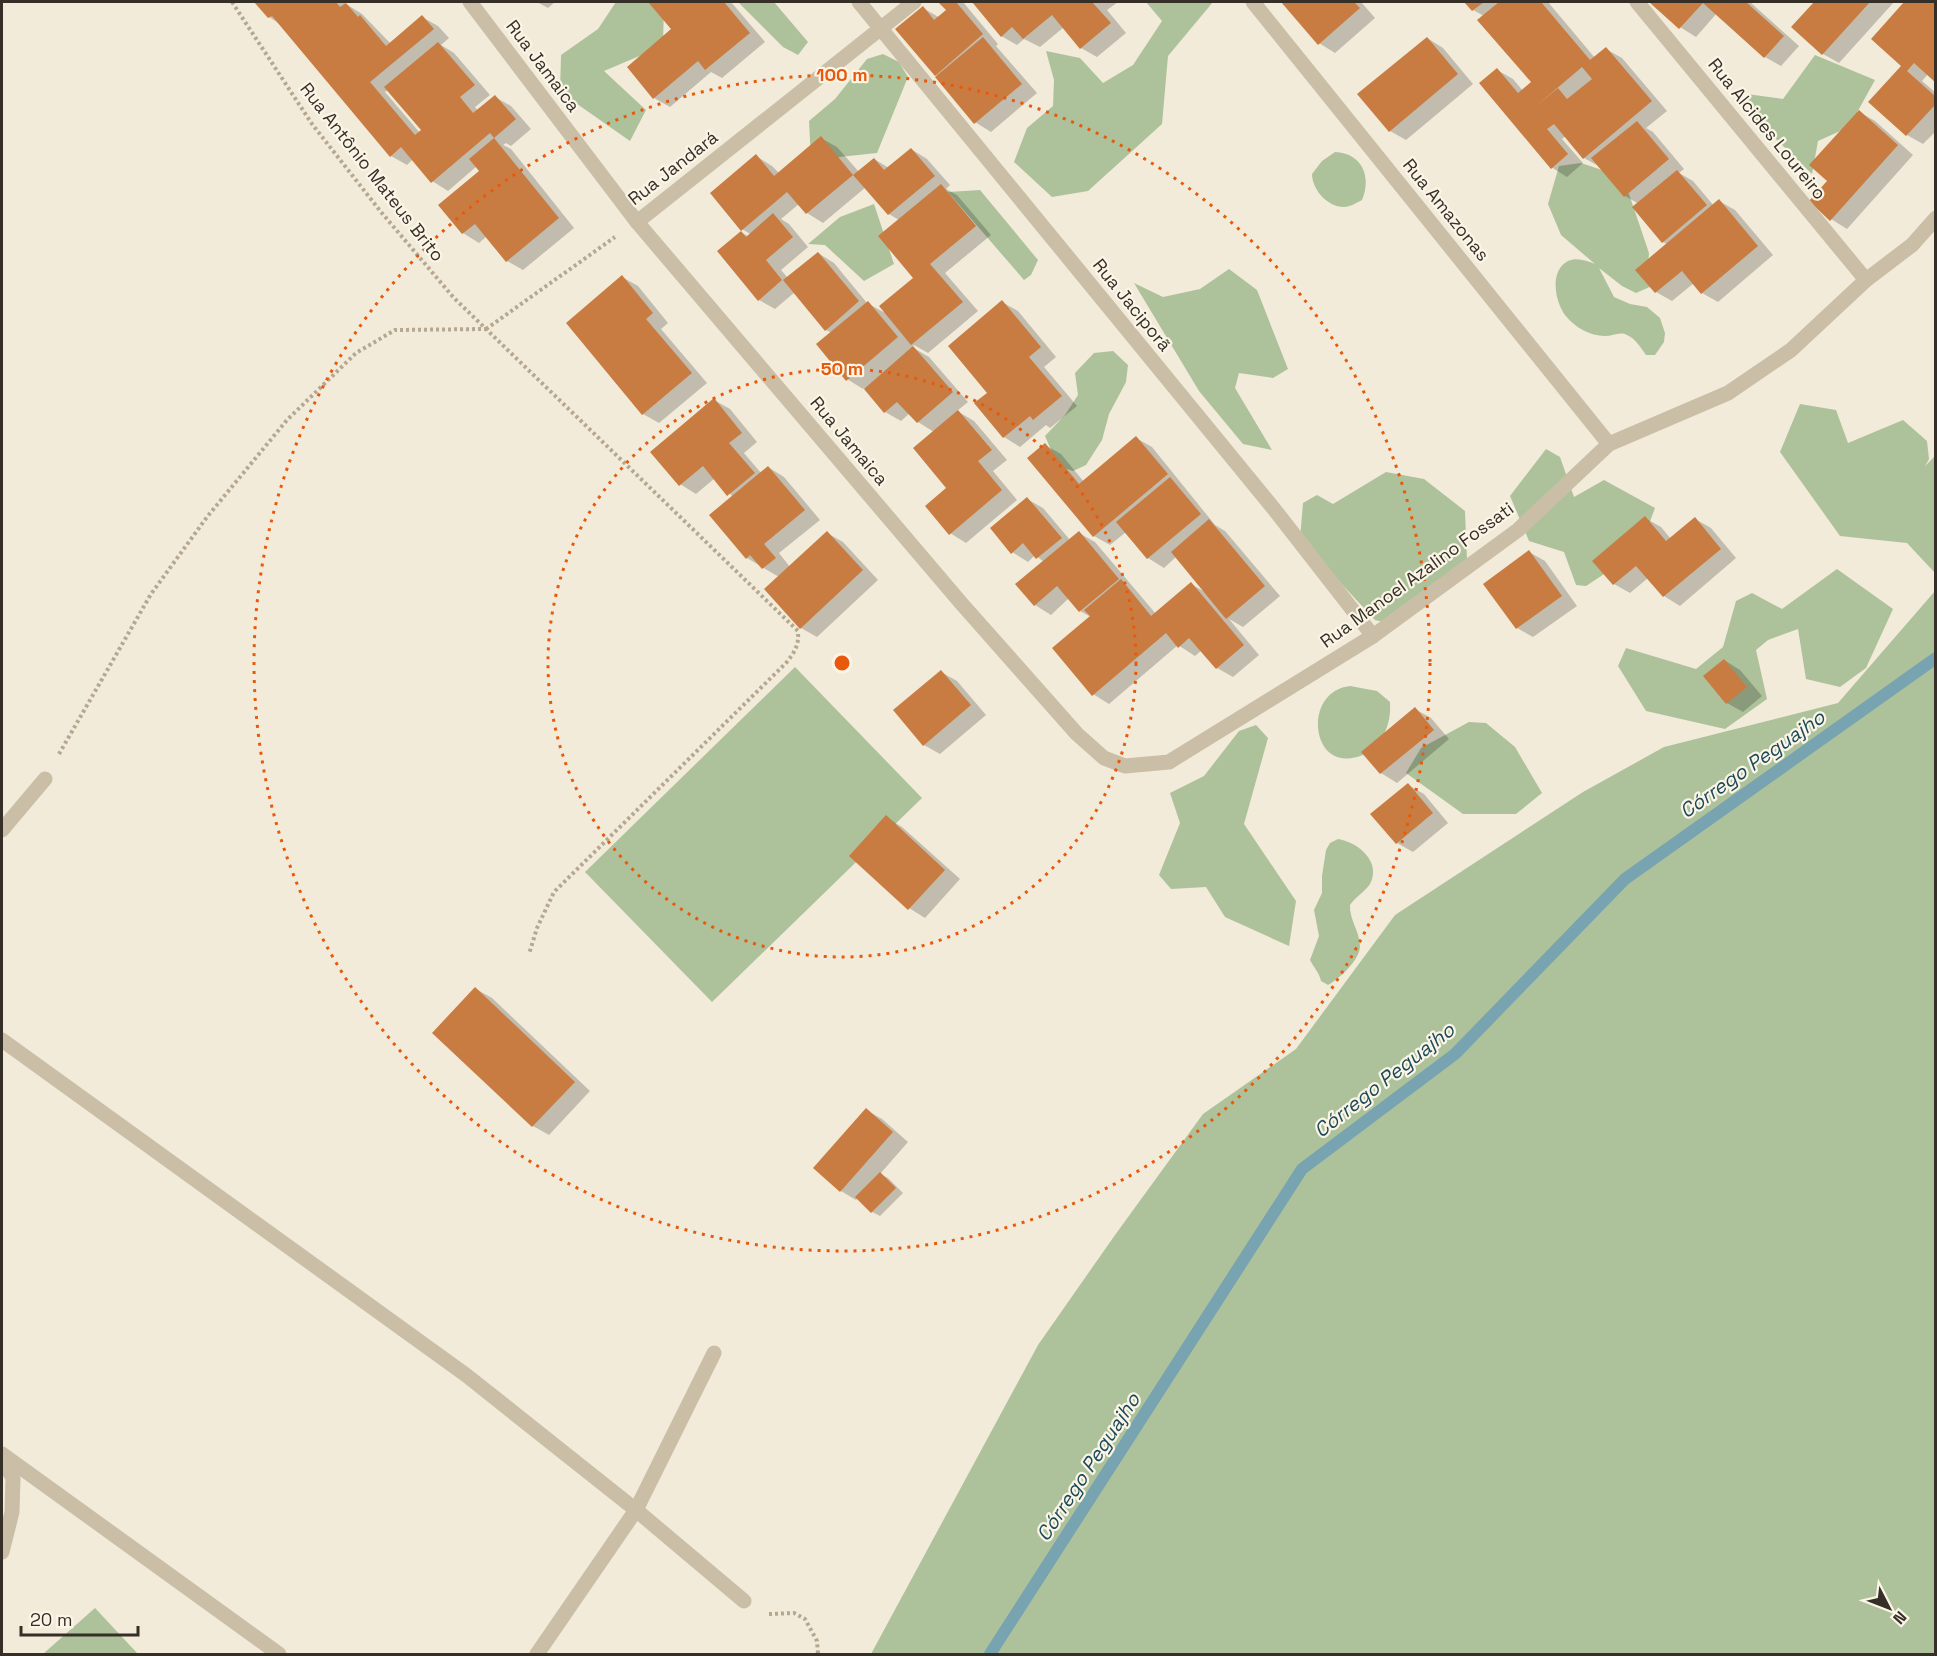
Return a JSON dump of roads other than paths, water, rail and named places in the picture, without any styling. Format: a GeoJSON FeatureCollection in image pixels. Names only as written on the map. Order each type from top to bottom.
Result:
{"type":"FeatureCollection","features":[{"type":"Feature","properties":{"kind":"street","name":"Rua Jamaica"},"geometry":{"type":"LineString","coordinates":[[470,2],[637,222],[953,594],[1077,734],[1104,758],[1125,766],[1169,762]]}},
{"type":"Feature","properties":{"kind":"street","name":"Rua Jaciporã"},"geometry":{"type":"LineString","coordinates":[[859,2],[1274,509],[1373,636]]}},
{"type":"Feature","properties":{"kind":"street","name":"Rua Jandará"},"geometry":{"type":"LineString","coordinates":[[637,222],[914,2]]}},
{"type":"Feature","properties":{"kind":"street","name":"Rua Amazonas"},"geometry":{"type":"LineString","coordinates":[[1253,2],[1609,444]]}},
{"type":"Feature","properties":{"kind":"street","name":"Rua Alcides Loureiro"},"geometry":{"type":"LineString","coordinates":[[1637,2],[1866,280]]}},
{"type":"Feature","properties":{"kind":"street","name":"Rua Manoel Azalino Fossati"},"geometry":{"type":"LineString","coordinates":[[1169,762],[1373,636],[1518,530],[1609,444],[1728,393],[1791,350],[1866,280],[1912,244],[1935,218]]}},
{"type":"Feature","properties":{"kind":"street"},"geometry":{"type":"LineString","coordinates":[[2,830],[45,779]]}},
{"type":"Feature","properties":{"kind":"street"},"geometry":{"type":"LineString","coordinates":[[2,1040],[466,1375],[636,1510],[744,1601]]}},
{"type":"Feature","properties":{"kind":"street"},"geometry":{"type":"LineString","coordinates":[[537,1654],[636,1510],[714,1353]]}},
{"type":"Feature","properties":{"kind":"street"},"geometry":{"type":"LineString","coordinates":[[2,1454],[279,1654]]}},
{"type":"Feature","properties":{"kind":"street"},"geometry":{"type":"LineString","coordinates":[[2,1459],[13,1478],[12,1512],[2,1552]]}},
{"type":"Feature","properties":{"kind":"waterway","name":"Córrego Peguajho"},"geometry":{"type":"LineString","coordinates":[[990,1654],[1302,1169],[1455,1054],[1625,879],[1936,658]]}}]}
